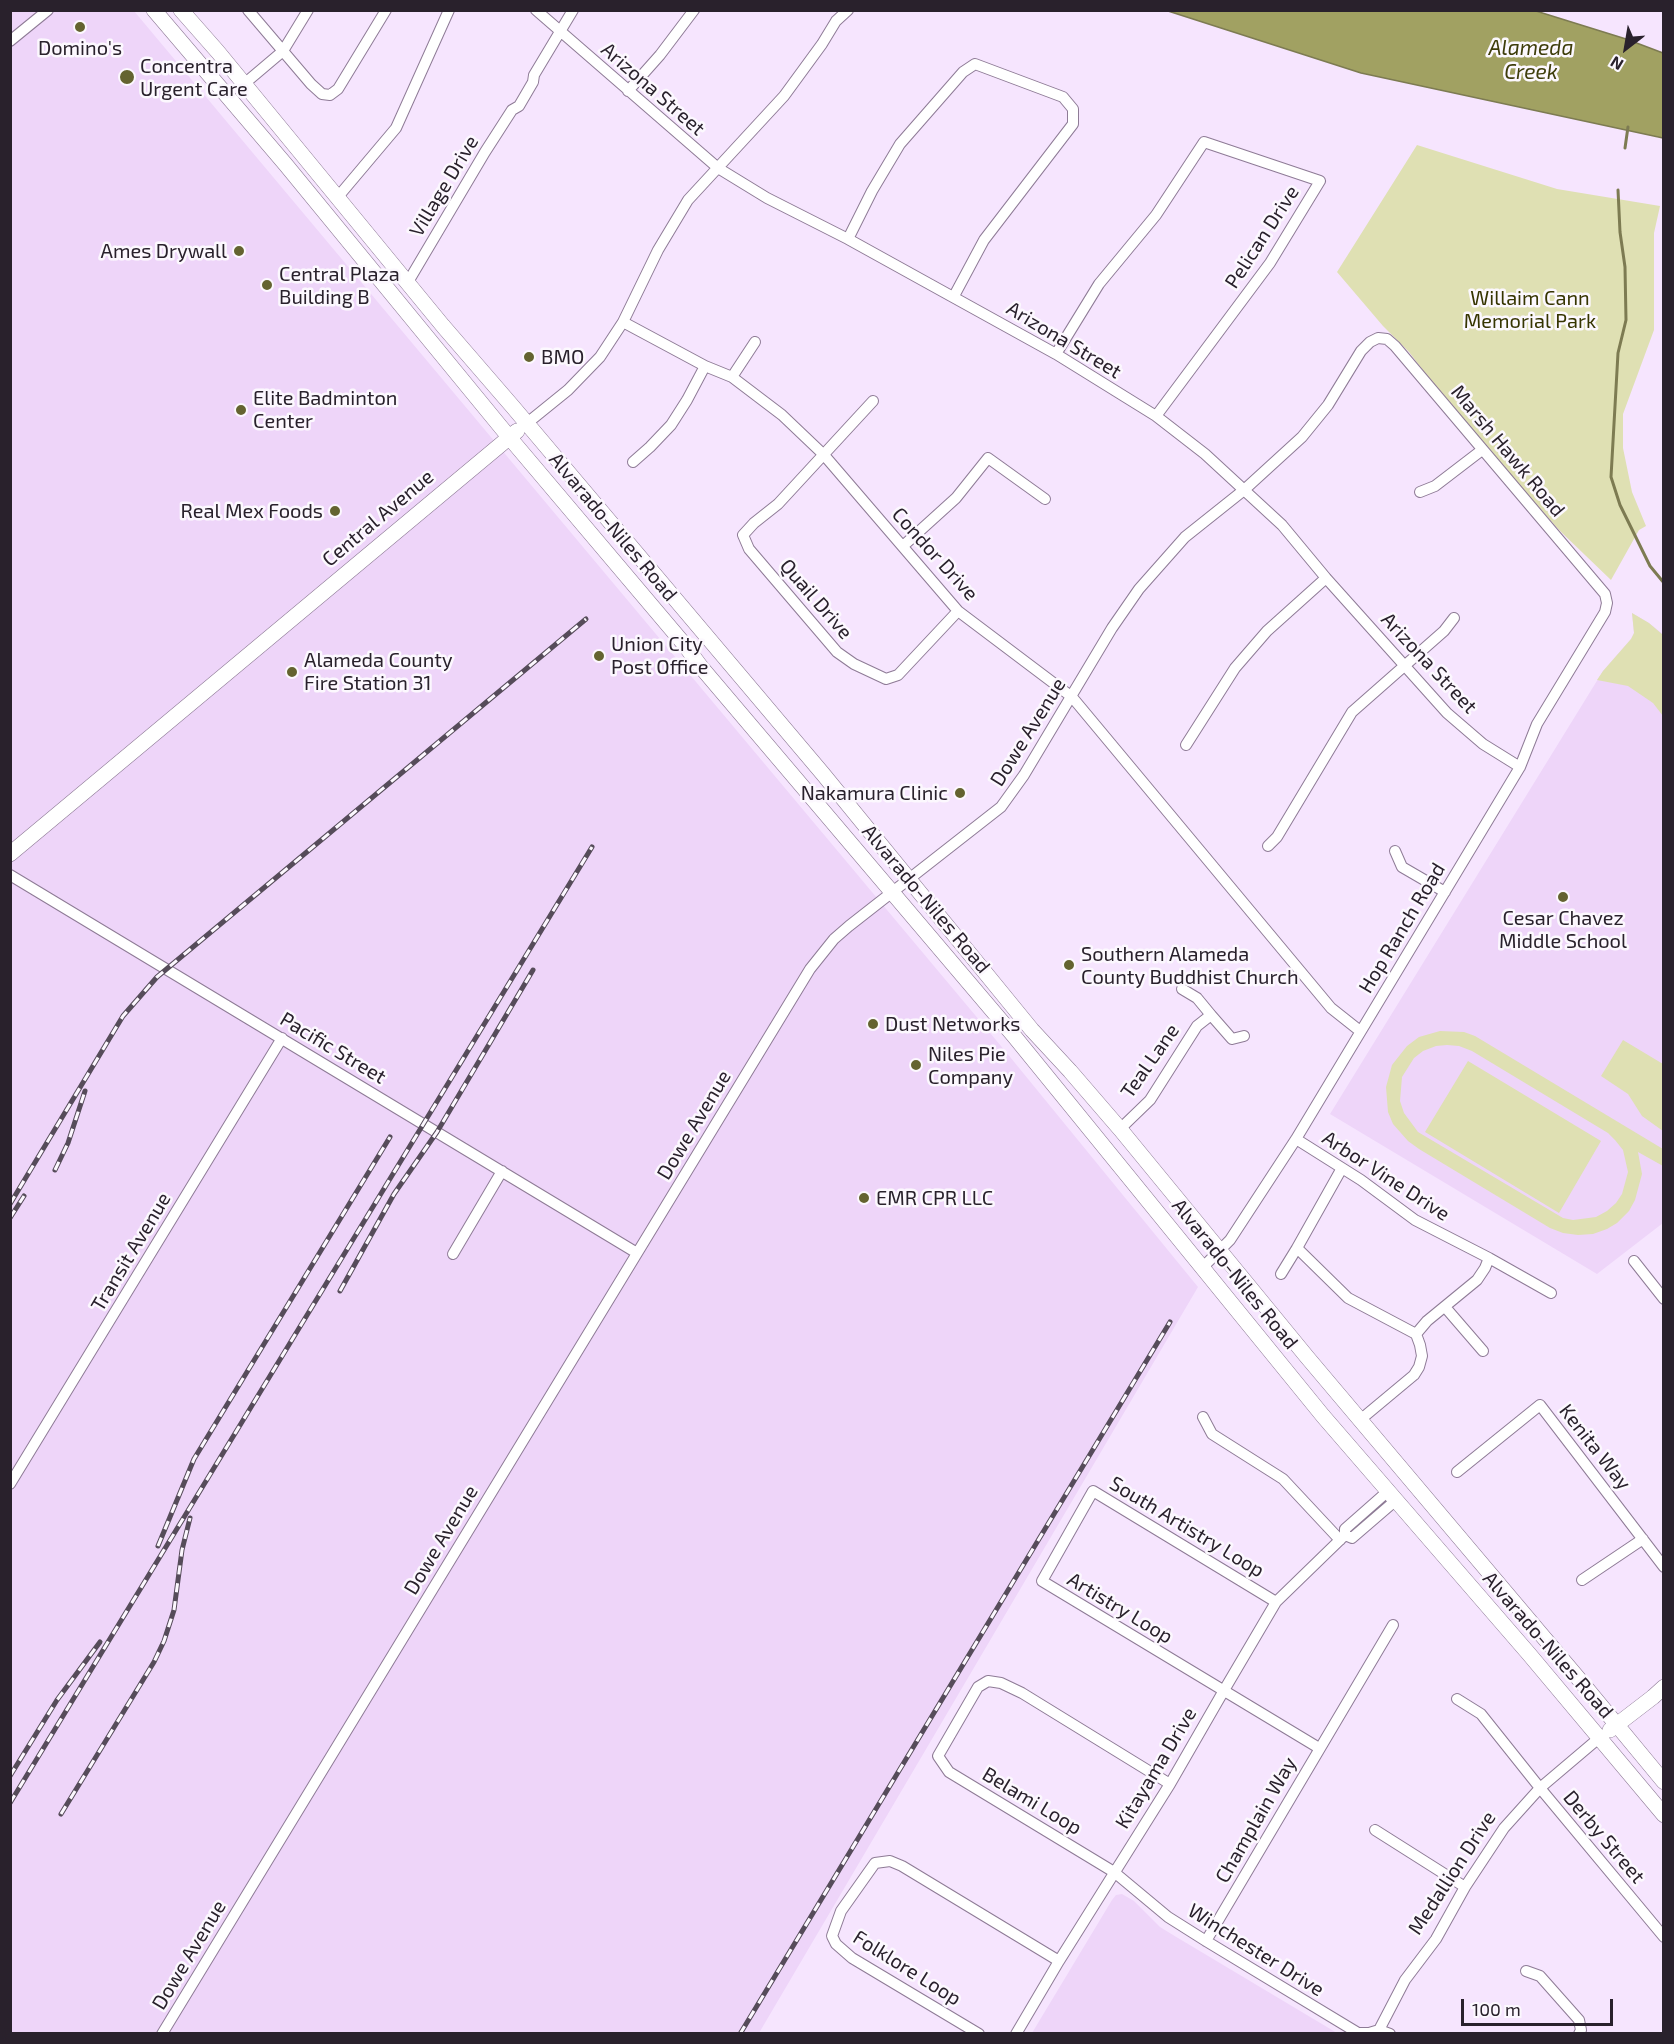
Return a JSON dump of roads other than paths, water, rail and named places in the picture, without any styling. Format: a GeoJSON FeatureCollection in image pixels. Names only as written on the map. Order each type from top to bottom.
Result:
{"type":"FeatureCollection","features":[{"type":"Feature","properties":{"kind":"main road","name":"Alvarado-Niles Road"},"geometry":{"type":"LineString","coordinates":[[154,10],[286,165],[509,437],[684,644],[700,667],[1025,1048],[1391,1496],[1664,1815]]}},
{"type":"Feature","properties":{"kind":"main road","name":"Alvarado-Niles Road"},"geometry":{"type":"LineString","coordinates":[[181,10],[526,424],[823,774],[1032,1030],[1120,1129],[1220,1252],[1664,1782]]}},
{"type":"Feature","properties":{"kind":"main road","name":"Central Avenue"},"geometry":{"type":"LineString","coordinates":[[10,854],[526,424]]}},
{"type":"Feature","properties":{"kind":"main road","name":"Medallion Drive"},"geometry":{"type":"LineString","coordinates":[[1599,1738],[1664,1686]]}},
{"type":"Feature","properties":{"kind":"street"},"geometry":{"type":"LineString","coordinates":[[10,41],[48,10]]}},
{"type":"Feature","properties":{"kind":"street"},"geometry":{"type":"LineString","coordinates":[[248,10],[311,84],[322,94],[330,95],[338,90],[386,10]]}},
{"type":"Feature","properties":{"kind":"street"},"geometry":{"type":"LineString","coordinates":[[244,84],[283,51],[308,10]]}},
{"type":"Feature","properties":{"kind":"street"},"geometry":{"type":"LineString","coordinates":[[337,198],[396,128],[449,10]]}},
{"type":"Feature","properties":{"kind":"street","name":"Arizona Street"},"geometry":{"type":"LineString","coordinates":[[536,10],[718,168],[767,198],[954,296],[1056,354],[1156,416],[1205,454],[1282,525],[1326,578],[1447,713],[1483,744],[1520,767]]}},
{"type":"Feature","properties":{"kind":"street","name":"Village Drive"},"geometry":{"type":"LineString","coordinates":[[408,282],[512,110],[519,106],[533,82],[534,75],[573,10]]}},
{"type":"Feature","properties":{"kind":"street"},"geometry":{"type":"LineString","coordinates":[[628,91],[660,55],[694,10]]}},
{"type":"Feature","properties":{"kind":"street","name":"Central Avenue"},"geometry":{"type":"LineString","coordinates":[[526,424],[568,390],[600,357],[623,322],[658,250],[688,200],[784,96],[836,21],[848,10]]}},
{"type":"Feature","properties":{"kind":"street"},"geometry":{"type":"LineString","coordinates":[[848,239],[872,191],[900,144],[963,72],[975,64],[991,68],[1063,97],[1073,109],[1073,124],[984,240],[954,296]]}},
{"type":"Feature","properties":{"kind":"street","name":"Pelican Drive"},"geometry":{"type":"LineString","coordinates":[[1056,354],[1099,284],[1156,215],[1204,142],[1320,181],[1270,263],[1156,416]]}},
{"type":"Feature","properties":{"kind":"street","name":"Condor Drive"},"geometry":{"type":"LineString","coordinates":[[623,322],[705,366],[732,377],[782,415],[824,455],[958,610],[1072,697],[1331,1008],[1360,1031]]}},
{"type":"Feature","properties":{"kind":"street","name":"Marsh Hawk Road"},"geometry":{"type":"LineString","coordinates":[[1378,338],[1387,339],[1395,346],[1605,594]]}},
{"type":"Feature","properties":{"kind":"street","name":"Dowe Avenue"},"geometry":{"type":"LineString","coordinates":[[162,2034],[810,969],[834,939],[1001,807],[1024,775],[1112,628],[1139,589],[1185,537],[1244,490],[1314,424],[1360,351],[1378,338]]}},
{"type":"Feature","properties":{"kind":"street"},"geometry":{"type":"LineString","coordinates":[[732,377],[755,342]]}},
{"type":"Feature","properties":{"kind":"street"},"geometry":{"type":"LineString","coordinates":[[633,462],[672,425],[705,366]]}},
{"type":"Feature","properties":{"kind":"street"},"geometry":{"type":"LineString","coordinates":[[824,455],[873,401]]}},
{"type":"Feature","properties":{"kind":"street"},"geometry":{"type":"LineString","coordinates":[[1420,492],[1435,486],[1482,450]]}},
{"type":"Feature","properties":{"kind":"street","name":"Quail Drive"},"geometry":{"type":"LineString","coordinates":[[824,455],[778,504],[743,535],[749,549],[837,652],[854,664],[886,679],[898,675],[958,610]]}},
{"type":"Feature","properties":{"kind":"street"},"geometry":{"type":"LineString","coordinates":[[903,546],[956,498],[988,458],[1045,499]]}},
{"type":"Feature","properties":{"kind":"street"},"geometry":{"type":"LineString","coordinates":[[1186,745],[1235,668],[1267,631],[1326,578]]}},
{"type":"Feature","properties":{"kind":"street","name":"Hop Ranch Road"},"geometry":{"type":"LineString","coordinates":[[1203,1267],[1230,1240],[1296,1139],[1520,767],[1537,724],[1605,612],[1607,603],[1605,594]]}},
{"type":"Feature","properties":{"kind":"street"},"geometry":{"type":"LineString","coordinates":[[1268,846],[1277,837],[1352,712],[1444,631],[1454,618]]}},
{"type":"Feature","properties":{"kind":"street"},"geometry":{"type":"LineString","coordinates":[[1395,851],[1402,867],[1445,892]]}},
{"type":"Feature","properties":{"kind":"street","name":"Pacific Street"},"geometry":{"type":"LineString","coordinates":[[10,875],[637,1253]]}},
{"type":"Feature","properties":{"kind":"street"},"geometry":{"type":"LineString","coordinates":[[1182,989],[1197,998],[1232,1039],[1244,1036]]}},
{"type":"Feature","properties":{"kind":"street","name":"Teal Lane"},"geometry":{"type":"LineString","coordinates":[[1120,1129],[1150,1100],[1197,1026],[1212,1015]]}},
{"type":"Feature","properties":{"kind":"street","name":"Transit Avenue"},"geometry":{"type":"LineString","coordinates":[[10,1484],[282,1038]]}},
{"type":"Feature","properties":{"kind":"street","name":"Arbor Vine Drive"},"geometry":{"type":"LineString","coordinates":[[1296,1139],[1342,1168],[1415,1220],[1551,1293]]}},
{"type":"Feature","properties":{"kind":"street"},"geometry":{"type":"LineString","coordinates":[[1281,1274],[1342,1168]]}},
{"type":"Feature","properties":{"kind":"street"},"geometry":{"type":"LineString","coordinates":[[453,1254],[502,1171]]}},
{"type":"Feature","properties":{"kind":"street"},"geometry":{"type":"LineString","coordinates":[[1297,1248],[1348,1298],[1416,1335],[1420,1345],[1422,1356],[1414,1375],[1360,1420]]}},
{"type":"Feature","properties":{"kind":"street"},"geometry":{"type":"LineString","coordinates":[[1416,1335],[1427,1321],[1477,1280],[1489,1258]]}},
{"type":"Feature","properties":{"kind":"street"},"geometry":{"type":"LineString","coordinates":[[1634,1262],[1664,1299]]}},
{"type":"Feature","properties":{"kind":"street"},"geometry":{"type":"LineString","coordinates":[[1445,1307],[1483,1352]]}},
{"type":"Feature","properties":{"kind":"street","name":"Kenita Way"},"geometry":{"type":"LineString","coordinates":[[1456,1472],[1540,1405],[1664,1567]]}},
{"type":"Feature","properties":{"kind":"street"},"geometry":{"type":"LineString","coordinates":[[1203,1417],[1212,1434],[1283,1479],[1342,1538]]}},
{"type":"Feature","properties":{"kind":"street","name":"South Artistry Loop"},"geometry":{"type":"LineString","coordinates":[[1066,1537],[1094,1491],[1276,1602]]}},
{"type":"Feature","properties":{"kind":"street","name":"Kitayama Drive"},"geometry":{"type":"LineString","coordinates":[[1016,2034],[1170,1784],[1276,1602],[1342,1538],[1345,1529],[1391,1496]]}},
{"type":"Feature","properties":{"kind":"street","name":"Artistry Loop"},"geometry":{"type":"LineString","coordinates":[[1066,1537],[1042,1581],[1222,1692]]}},
{"type":"Feature","properties":{"kind":"street"},"geometry":{"type":"LineString","coordinates":[[1582,1580],[1643,1539]]}},
{"type":"Feature","properties":{"kind":"street","name":"Champlain Way"},"geometry":{"type":"LineString","coordinates":[[1206,1941],[1393,1625]]}},
{"type":"Feature","properties":{"kind":"street","name":"Belami Loop"},"geometry":{"type":"LineString","coordinates":[[1114,1872],[949,1772],[938,1756],[978,1687],[988,1681],[1001,1683],[1022,1693],[1170,1784]]}},
{"type":"Feature","properties":{"kind":"street"},"geometry":{"type":"LineString","coordinates":[[1222,1692],[1319,1748]]}},
{"type":"Feature","properties":{"kind":"street","name":"Derby Street"},"geometry":{"type":"LineString","coordinates":[[1456,1699],[1481,1714],[1664,1938]]}},
{"type":"Feature","properties":{"kind":"street","name":"Medallion Drive"},"geometry":{"type":"LineString","coordinates":[[1384,2032],[1405,1980],[1436,1939],[1504,1828],[1540,1788],[1599,1738]]}},
{"type":"Feature","properties":{"kind":"street"},"geometry":{"type":"LineString","coordinates":[[1375,1830],[1466,1887]]}},
{"type":"Feature","properties":{"kind":"street","name":"Folklore Loop"},"geometry":{"type":"LineString","coordinates":[[979,2034],[852,1958],[836,1944],[832,1936],[842,1911],[875,1863],[890,1862],[902,1866],[1059,1961]]}},
{"type":"Feature","properties":{"kind":"street","name":"Winchester Drive"},"geometry":{"type":"LineString","coordinates":[[1114,1872],[1168,1917],[1358,2033],[1384,2032]]}},
{"type":"Feature","properties":{"kind":"street"},"geometry":{"type":"LineString","coordinates":[[1526,1971],[1540,1976],[1579,2020],[1581,2030],[1579,2034]]}},
{"type":"Feature","properties":{"kind":"water","name":"Alameda Creek"},"geometry":{"type":"Polygon","coordinates":[[[1168,11],[1536,11],[1663,53],[1663,138],[1361,73],[1168,11]]]}},
{"type":"Feature","properties":{"kind":"waterway"},"geometry":{"type":"LineString","coordinates":[[1625,148],[1628,127]]}},
{"type":"Feature","properties":{"kind":"waterway"},"geometry":{"type":"LineString","coordinates":[[1618,190],[1620,232],[1625,267],[1626,320],[1618,353],[1611,477],[1620,505],[1650,566],[1664,583]]}},
{"type":"Feature","properties":{"kind":"railway"},"geometry":{"type":"LineString","coordinates":[[10,1204],[123,1016],[157,977],[586,619]]}},
{"type":"Feature","properties":{"kind":"railway"},"geometry":{"type":"LineString","coordinates":[[10,1803],[592,847]]}},
{"type":"Feature","properties":{"kind":"railway"},"geometry":{"type":"LineString","coordinates":[[340,1291],[394,1194],[437,1132],[533,970]]}},
{"type":"Feature","properties":{"kind":"railway"},"geometry":{"type":"LineString","coordinates":[[55,1170],[68,1143],[85,1091]]}},
{"type":"Feature","properties":{"kind":"railway"},"geometry":{"type":"LineString","coordinates":[[158,1546],[194,1459],[390,1137]]}},
{"type":"Feature","properties":{"kind":"railway"},"geometry":{"type":"LineString","coordinates":[[10,1218],[24,1196]]}},
{"type":"Feature","properties":{"kind":"railway"},"geometry":{"type":"LineString","coordinates":[[740,2034],[1170,1322]]}},
{"type":"Feature","properties":{"kind":"railway"},"geometry":{"type":"LineString","coordinates":[[61,1814],[154,1662],[164,1641],[174,1610],[182,1550],[190,1518]]}},
{"type":"Feature","properties":{"kind":"railway"},"geometry":{"type":"LineString","coordinates":[[10,1776],[57,1700],[100,1642]]}},
{"type":"Feature","properties":{"kind":"place","name":"Domino's"},"geometry":{"type":"Point","coordinates":[80,27]}},
{"type":"Feature","properties":{"kind":"place","name":"Concentra Urgent Care"},"geometry":{"type":"Point","coordinates":[127,77]}},
{"type":"Feature","properties":{"kind":"place","name":"Ames Drywall"},"geometry":{"type":"Point","coordinates":[239,251]}},
{"type":"Feature","properties":{"kind":"place","name":"Central Plaza Building B"},"geometry":{"type":"Point","coordinates":[267,285]}},
{"type":"Feature","properties":{"kind":"place","name":"BMO"},"geometry":{"type":"Point","coordinates":[529,357]}},
{"type":"Feature","properties":{"kind":"place","name":"Elite Badminton Center"},"geometry":{"type":"Point","coordinates":[241,410]}},
{"type":"Feature","properties":{"kind":"place","name":"Real Mex Foods"},"geometry":{"type":"Point","coordinates":[335,511]}},
{"type":"Feature","properties":{"kind":"place","name":"Union City Post Office"},"geometry":{"type":"Point","coordinates":[599,656]}},
{"type":"Feature","properties":{"kind":"place","name":"Alameda County Fire Station 31"},"geometry":{"type":"Point","coordinates":[292,672]}},
{"type":"Feature","properties":{"kind":"place","name":"Nakamura Clinic"},"geometry":{"type":"Point","coordinates":[960,793]}},
{"type":"Feature","properties":{"kind":"place","name":"Cesar Chavez Middle School"},"geometry":{"type":"Point","coordinates":[1563,897]}},
{"type":"Feature","properties":{"kind":"place","name":"Southern Alameda County Buddhist Church"},"geometry":{"type":"Point","coordinates":[1069,965]}},
{"type":"Feature","properties":{"kind":"place","name":"Dust Networks"},"geometry":{"type":"Point","coordinates":[873,1024]}},
{"type":"Feature","properties":{"kind":"place","name":"Niles Pie Company"},"geometry":{"type":"Point","coordinates":[916,1065]}},
{"type":"Feature","properties":{"kind":"place","name":"EMR CPR LLC"},"geometry":{"type":"Point","coordinates":[864,1198]}},
{"type":"Feature","properties":{"kind":"park label","name":"Willaim Cann Memorial Park"},"geometry":{"type":"Point","coordinates":[1530,310]}}]}
